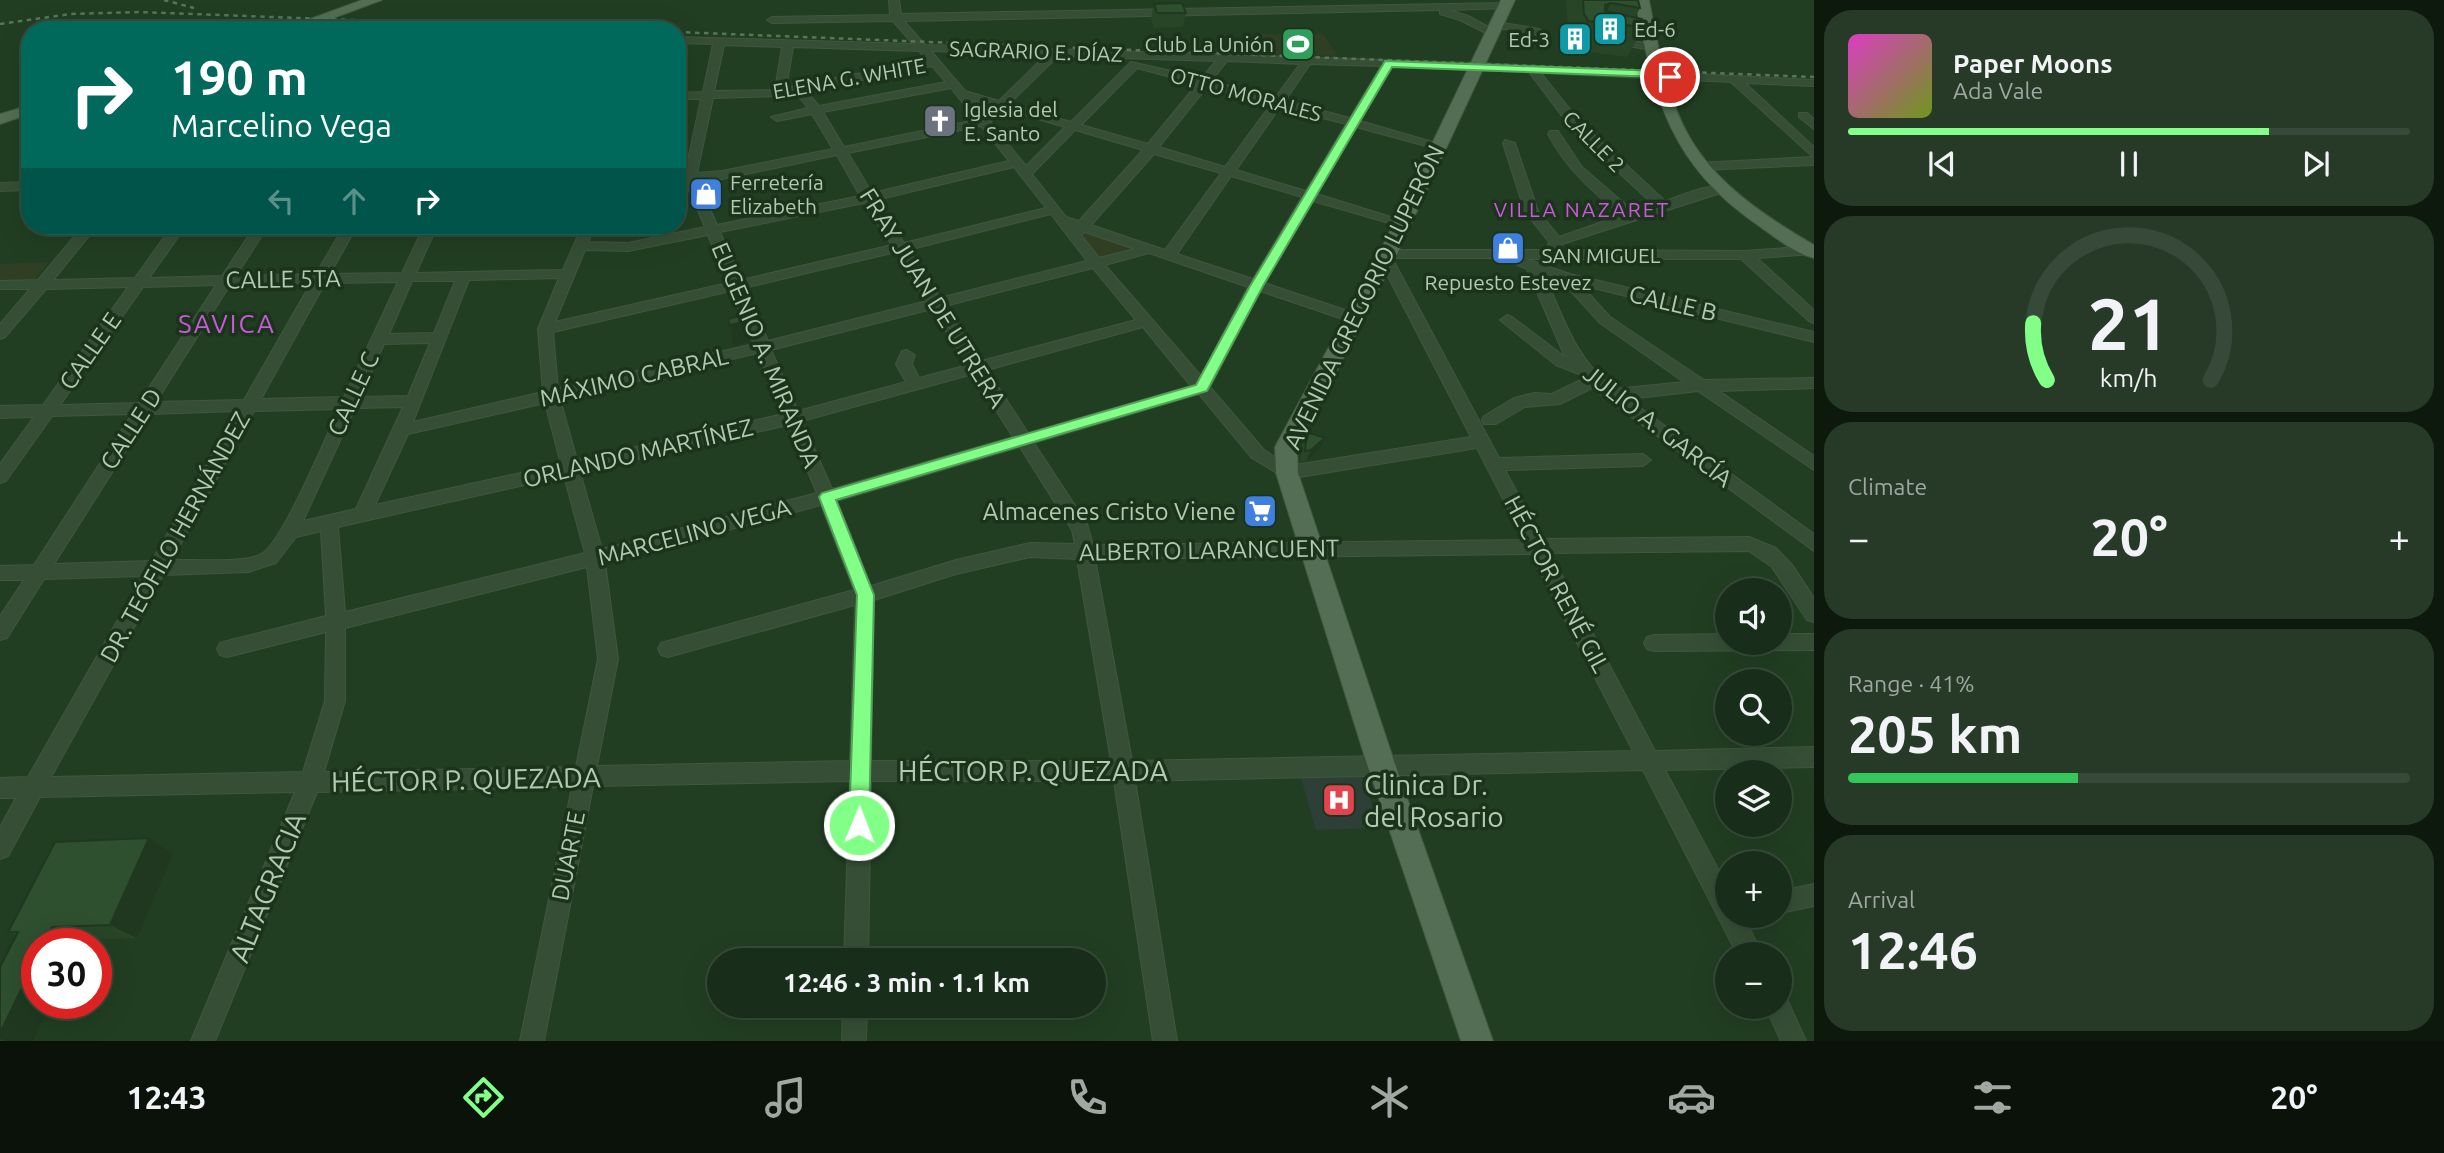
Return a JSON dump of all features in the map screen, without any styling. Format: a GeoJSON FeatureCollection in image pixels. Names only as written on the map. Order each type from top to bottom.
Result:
{"type":"FeatureCollection","features":[{"type":"Feature","properties":{"kind":"main road"},"geometry":{"type":"LineString","coordinates":[[296,21],[358,0]]}},
{"type":"Feature","properties":{"kind":"main road"},"geometry":{"type":"LineString","coordinates":[[313,21],[375,0]]}},
{"type":"Feature","properties":{"kind":"main road"},"geometry":{"type":"LineString","coordinates":[[1642,0],[1640,22],[1652,47],[1681,137],[1701,166],[1724,190],[1769,224],[1812,251]]}},
{"type":"Feature","properties":{"kind":"main road","name":"AVENIDA GREGORIO LUPERÓN"},"geometry":{"type":"LineString","coordinates":[[1477,1041],[1381,764],[1311,548],[1287,473],[1286,447],[1387,257],[1437,145],[1507,2]]}},
{"type":"Feature","properties":{"kind":"main road"},"geometry":{"type":"LineString","coordinates":[[0,119],[21,112]]}},
{"type":"Feature","properties":{"kind":"main road"},"geometry":{"type":"LineString","coordinates":[[0,125],[21,118]]}},
{"type":"Feature","properties":{"kind":"street"},"geometry":{"type":"LineString","coordinates":[[894,0],[896,18],[958,88],[1057,214],[1079,231],[1150,249],[1355,317]]}},
{"type":"Feature","properties":{"kind":"street"},"geometry":{"type":"LineString","coordinates":[[989,0],[993,16]]}},
{"type":"Feature","properties":{"kind":"street"},"geometry":{"type":"LineString","coordinates":[[1040,0],[1044,15]]}},
{"type":"Feature","properties":{"kind":"street"},"geometry":{"type":"LineString","coordinates":[[1089,0],[1094,14]]}},
{"type":"Feature","properties":{"kind":"street"},"geometry":{"type":"LineString","coordinates":[[1188,0],[1194,13]]}},
{"type":"Feature","properties":{"kind":"street"},"geometry":{"type":"LineString","coordinates":[[1245,0],[1251,12]]}},
{"type":"Feature","properties":{"kind":"street"},"geometry":{"type":"LineString","coordinates":[[772,20],[810,14],[896,18],[942,13],[993,16],[1194,13],[1251,12],[1310,5],[1372,4],[1422,7],[1507,2]]}},
{"type":"Feature","properties":{"kind":"street"},"geometry":{"type":"LineString","coordinates":[[1422,7],[1494,29],[1538,32]]}},
{"type":"Feature","properties":{"kind":"street"},"geometry":{"type":"LineString","coordinates":[[1596,38],[1652,47]]}},
{"type":"Feature","properties":{"kind":"street","name":"SAGRARIO E. DÍAZ"},"geometry":{"type":"LineString","coordinates":[[686,40],[1475,66],[1814,83]]}},
{"type":"Feature","properties":{"kind":"street"},"geometry":{"type":"LineString","coordinates":[[686,171],[708,95],[719,42]]}},
{"type":"Feature","properties":{"kind":"street"},"geometry":{"type":"LineString","coordinates":[[780,93],[788,42]]}},
{"type":"Feature","properties":{"kind":"street"},"geometry":{"type":"LineString","coordinates":[[686,178],[722,175],[984,122],[1057,51]]}},
{"type":"Feature","properties":{"kind":"street"},"geometry":{"type":"LineString","coordinates":[[1079,231],[1152,149],[1224,58]]}},
{"type":"Feature","properties":{"kind":"street"},"geometry":{"type":"LineString","coordinates":[[1168,256],[1307,61]]}},
{"type":"Feature","properties":{"kind":"street","name":"ELENA G. WHITE"},"geometry":{"type":"LineString","coordinates":[[686,96],[800,91],[936,62]]}},
{"type":"Feature","properties":{"kind":"street","name":"OTTO MORALES"},"geometry":{"type":"LineString","coordinates":[[1076,126],[1135,64],[1437,145]]}},
{"type":"Feature","properties":{"kind":"street"},"geometry":{"type":"LineString","coordinates":[[1202,388],[1256,286],[1355,124],[1388,64]]}},
{"type":"Feature","properties":{"kind":"street","name":"CALLE 2"},"geometry":{"type":"LineString","coordinates":[[1533,69],[1545,90],[1569,118],[1663,206]]}},
{"type":"Feature","properties":{"kind":"street"},"geometry":{"type":"LineString","coordinates":[[1736,81],[1814,154]]}},
{"type":"Feature","properties":{"kind":"street"},"geometry":{"type":"LineString","coordinates":[[777,117],[958,88],[1228,173],[1403,223]]}},
{"type":"Feature","properties":{"kind":"street","name":"FRAY JUAN DE UTRERA"},"geometry":{"type":"LineString","coordinates":[[800,91],[816,110],[868,198],[1081,529],[1123,771],[1165,1041]]}},
{"type":"Feature","properties":{"kind":"street"},"geometry":{"type":"LineString","coordinates":[[1803,115],[1814,125]]}},
{"type":"Feature","properties":{"kind":"street"},"geometry":{"type":"LineString","coordinates":[[579,246],[628,247],[1021,169],[1076,126]]}},
{"type":"Feature","properties":{"kind":"street"},"geometry":{"type":"LineString","coordinates":[[1554,134],[1569,159],[1601,192],[1632,216]]}},
{"type":"Feature","properties":{"kind":"street"},"geometry":{"type":"LineString","coordinates":[[1509,143],[1532,212],[1555,248],[1632,216],[1724,190]]}},
{"type":"Feature","properties":{"kind":"street"},"geometry":{"type":"LineString","coordinates":[[1701,166],[1814,161]]}},
{"type":"Feature","properties":{"kind":"street","name":"EUGENIO A. MIRANDA"},"geometry":{"type":"LineString","coordinates":[[686,182],[712,231],[764,347],[865,595],[856,948]]}},
{"type":"Feature","properties":{"kind":"street"},"geometry":{"type":"LineString","coordinates":[[0,187],[21,186]]}},
{"type":"Feature","properties":{"kind":"street"},"geometry":{"type":"LineString","coordinates":[[545,329],[1057,214]]}},
{"type":"Feature","properties":{"kind":"street"},"geometry":{"type":"LineString","coordinates":[[1079,231],[1097,264],[1258,454],[1287,473],[1481,440]]}},
{"type":"Feature","properties":{"kind":"street"},"geometry":{"type":"LineString","coordinates":[[0,334],[82,235]]}},
{"type":"Feature","properties":{"kind":"street","name":"CALLE E"},"geometry":{"type":"LineString","coordinates":[[0,477],[172,235]]}},
{"type":"Feature","properties":{"kind":"street","name":"CALLE D"},"geometry":{"type":"LineString","coordinates":[[0,632],[255,235]]}},
{"type":"Feature","properties":{"kind":"street","name":"DR. TEÓFILO HERNÁNDEZ"},"geometry":{"type":"LineString","coordinates":[[0,848],[345,235]]}},
{"type":"Feature","properties":{"kind":"street","name":"CALLE C"},"geometry":{"type":"LineString","coordinates":[[158,568],[248,565],[270,558],[290,531],[426,235]]}},
{"type":"Feature","properties":{"kind":"street","name":"DUARTE"},"geometry":{"type":"LineString","coordinates":[[532,1041],[608,659],[595,558],[551,396],[545,329],[584,235]]}},
{"type":"Feature","properties":{"kind":"street","name":"SAN MIGUEL"},"geometry":{"type":"LineString","coordinates":[[1387,257],[1507,256],[1555,248],[1745,255],[1812,251]]}},
{"type":"Feature","properties":{"kind":"street","name":"MÁXIMO CABRAL"},"geometry":{"type":"LineString","coordinates":[[402,430],[764,347],[1150,249]]}},
{"type":"Feature","properties":{"kind":"street"},"geometry":{"type":"LineString","coordinates":[[1745,255],[1814,318]]}},
{"type":"Feature","properties":{"kind":"street"},"geometry":{"type":"LineString","coordinates":[[1507,256],[1533,266]]}},
{"type":"Feature","properties":{"kind":"street","name":"HÉCTOR RENÉ GIL"},"geometry":{"type":"LineString","coordinates":[[1387,257],[1715,885]]}},
{"type":"Feature","properties":{"kind":"street","name":"CALLE B"},"geometry":{"type":"LineString","coordinates":[[1533,266],[1566,277],[1814,337]]}},
{"type":"Feature","properties":{"kind":"street","name":"JULIO A. GARCÍA"},"geometry":{"type":"LineString","coordinates":[[1533,266],[1581,369],[1593,381],[1814,544]]}},
{"type":"Feature","properties":{"kind":"street","name":"CALLE 5TA"},"geometry":{"type":"LineString","coordinates":[[0,285],[566,274]]}},
{"type":"Feature","properties":{"kind":"street"},"geometry":{"type":"LineString","coordinates":[[362,515],[402,430],[464,276]]}},
{"type":"Feature","properties":{"kind":"street"},"geometry":{"type":"LineString","coordinates":[[1566,277],[1605,320],[1814,464]]}},
{"type":"Feature","properties":{"kind":"street"},"geometry":{"type":"LineString","coordinates":[[1507,320],[1562,361],[1581,369]]}},
{"type":"Feature","properties":{"kind":"street","name":"ORLANDO MARTÍNEZ"},"geometry":{"type":"LineString","coordinates":[[290,531],[793,418],[1145,322]]}},
{"type":"Feature","properties":{"kind":"street"},"geometry":{"type":"LineString","coordinates":[[379,339],[439,338]]}},
{"type":"Feature","properties":{"kind":"street"},"geometry":{"type":"LineString","coordinates":[[907,355],[904,364],[915,385]]}},
{"type":"Feature","properties":{"kind":"street"},"geometry":{"type":"LineString","coordinates":[[1490,421],[1520,402],[1534,399],[1554,400],[1593,381]]}},
{"type":"Feature","properties":{"kind":"street"},"geometry":{"type":"LineString","coordinates":[[1612,395],[1698,386],[1811,385]]}},
{"type":"Feature","properties":{"kind":"street","name":"MARCELINO VEGA"},"geometry":{"type":"LineString","coordinates":[[226,649],[595,558],[827,497],[1202,388]]}},
{"type":"Feature","properties":{"kind":"street"},"geometry":{"type":"LineString","coordinates":[[0,412],[414,401]]}},
{"type":"Feature","properties":{"kind":"street"},"geometry":{"type":"LineString","coordinates":[[1494,464],[1643,460]]}},
{"type":"Feature","properties":{"kind":"street","name":"ALTAGRACIA"},"geometry":{"type":"LineString","coordinates":[[203,1041],[310,782],[335,701],[336,621],[329,523]]}},
{"type":"Feature","properties":{"kind":"street","name":"ALBERTO LARANCUENT"},"geometry":{"type":"LineString","coordinates":[[667,649],[956,567],[1030,550],[1087,552],[1763,546],[1776,559],[1814,614]]}},
{"type":"Feature","properties":{"kind":"street"},"geometry":{"type":"LineString","coordinates":[[0,573],[158,568]]}},
{"type":"Feature","properties":{"kind":"street"},"geometry":{"type":"LineString","coordinates":[[1654,643],[1814,642]]}},
{"type":"Feature","properties":{"kind":"street","name":"HÉCTOR P. QUEZADA"},"geometry":{"type":"LineString","coordinates":[[0,788],[860,771],[1123,771],[1814,757]]}},
{"type":"Feature","properties":{"kind":"street"},"geometry":{"type":"LineString","coordinates":[[1792,900],[1814,895]]}},
{"type":"Feature","properties":{"kind":"street"},"geometry":{"type":"LineString","coordinates":[[854,1041],[855,1018]]}},
{"type":"Feature","properties":{"kind":"street"},"geometry":{"type":"LineString","coordinates":[[1783,1019],[1794,1041]]}},
{"type":"Feature","properties":{"kind":"shaded area","name":"Clinica Dr. del Rosario"},"geometry":{"type":"Polygon","coordinates":[[[1360,770],[1380,828],[1316,830],[1299,771],[1360,770]]]}},
{"type":"Feature","properties":{"kind":"green space","name":"Club La Unión"},"geometry":{"type":"Polygon","coordinates":[[[1258,34],[1323,34],[1338,56],[1272,54],[1258,34]]]}},
{"type":"Feature","properties":{"kind":"green space"},"geometry":{"type":"Polygon","coordinates":[[[1088,231],[1135,247],[1099,258],[1082,237],[1088,231]]]}},
{"type":"Feature","properties":{"kind":"green space"},"geometry":{"type":"Polygon","coordinates":[[[49,262],[34,280],[0,281],[0,264],[49,262]]]}},
{"type":"Feature","properties":{"kind":"building"},"geometry":{"type":"Polygon","coordinates":[[[1583,0],[1638,0],[1640,8],[1611,3],[1605,5],[1605,11],[1642,19],[1644,27],[1588,21],[1584,14],[1583,0]]]}},
{"type":"Feature","properties":{"kind":"building"},"geometry":{"type":"Polygon","coordinates":[[[1182,3],[1186,13],[1157,13],[1154,4],[1182,3]]]}},
{"type":"Feature","properties":{"kind":"building"},"geometry":{"type":"Polygon","coordinates":[[[744,315],[747,321],[730,325],[728,319],[744,315]]]}},
{"type":"Feature","properties":{"kind":"building"},"geometry":{"type":"Polygon","coordinates":[[[1307,432],[1325,438],[1311,450],[1305,451],[1307,432]]]}},
{"type":"Feature","properties":{"kind":"building"},"geometry":{"type":"Polygon","coordinates":[[[149,838],[110,925],[21,928],[21,990],[0,1033],[0,967],[18,932],[8,932],[55,842],[149,838]]]}},
{"type":"Feature","properties":{"kind":"railway"},"geometry":{"type":"LineString","coordinates":[[164,0],[194,8]]}},
{"type":"Feature","properties":{"kind":"railway"},"geometry":{"type":"LineString","coordinates":[[21,21],[71,14],[139,12],[379,21]]}},
{"type":"Feature","properties":{"kind":"railway"},"geometry":{"type":"LineString","coordinates":[[0,24],[21,21]]}},
{"type":"Feature","properties":{"kind":"railway"},"geometry":{"type":"LineString","coordinates":[[686,32],[1814,77]]}},
{"type":"Feature","properties":{"kind":"place","name":"Ed-6"},"geometry":{"type":"Point","coordinates":[1610,29]}},
{"type":"Feature","properties":{"kind":"place","name":"Ed-3"},"geometry":{"type":"Point","coordinates":[1575,39]}},
{"type":"Feature","properties":{"kind":"place","name":"Club La Unión"},"geometry":{"type":"Point","coordinates":[1298,44]}},
{"type":"Feature","properties":{"kind":"place","name":"Iglesia del E. Santo"},"geometry":{"type":"Point","coordinates":[940,121]}},
{"type":"Feature","properties":{"kind":"place","name":"Ferretería Elizabeth"},"geometry":{"type":"Point","coordinates":[706,194]}},
{"type":"Feature","properties":{"kind":"place","name":"Repuesto Estevez"},"geometry":{"type":"Point","coordinates":[1508,248]}},
{"type":"Feature","properties":{"kind":"place","name":"Almacenes Cristo Viene"},"geometry":{"type":"Point","coordinates":[1260,511]}},
{"type":"Feature","properties":{"kind":"place","name":"Clinica Dr. del Rosario"},"geometry":{"type":"Point","coordinates":[1339,800]}},
{"type":"Feature","properties":{"kind":"district","name":"VILLA NAZARET"},"geometry":{"type":"Point","coordinates":[1582,209]}},
{"type":"Feature","properties":{"kind":"district","name":"SAVICA"},"geometry":{"type":"Point","coordinates":[227,323]}},
{"type":"Feature","properties":{"kind":"route"},"geometry":{"type":"LineString","coordinates":[[859,825],[865,595],[827,497],[1202,388],[1256,286],[1355,124],[1388,64],[1659,74],[1670,77]]}}]}
